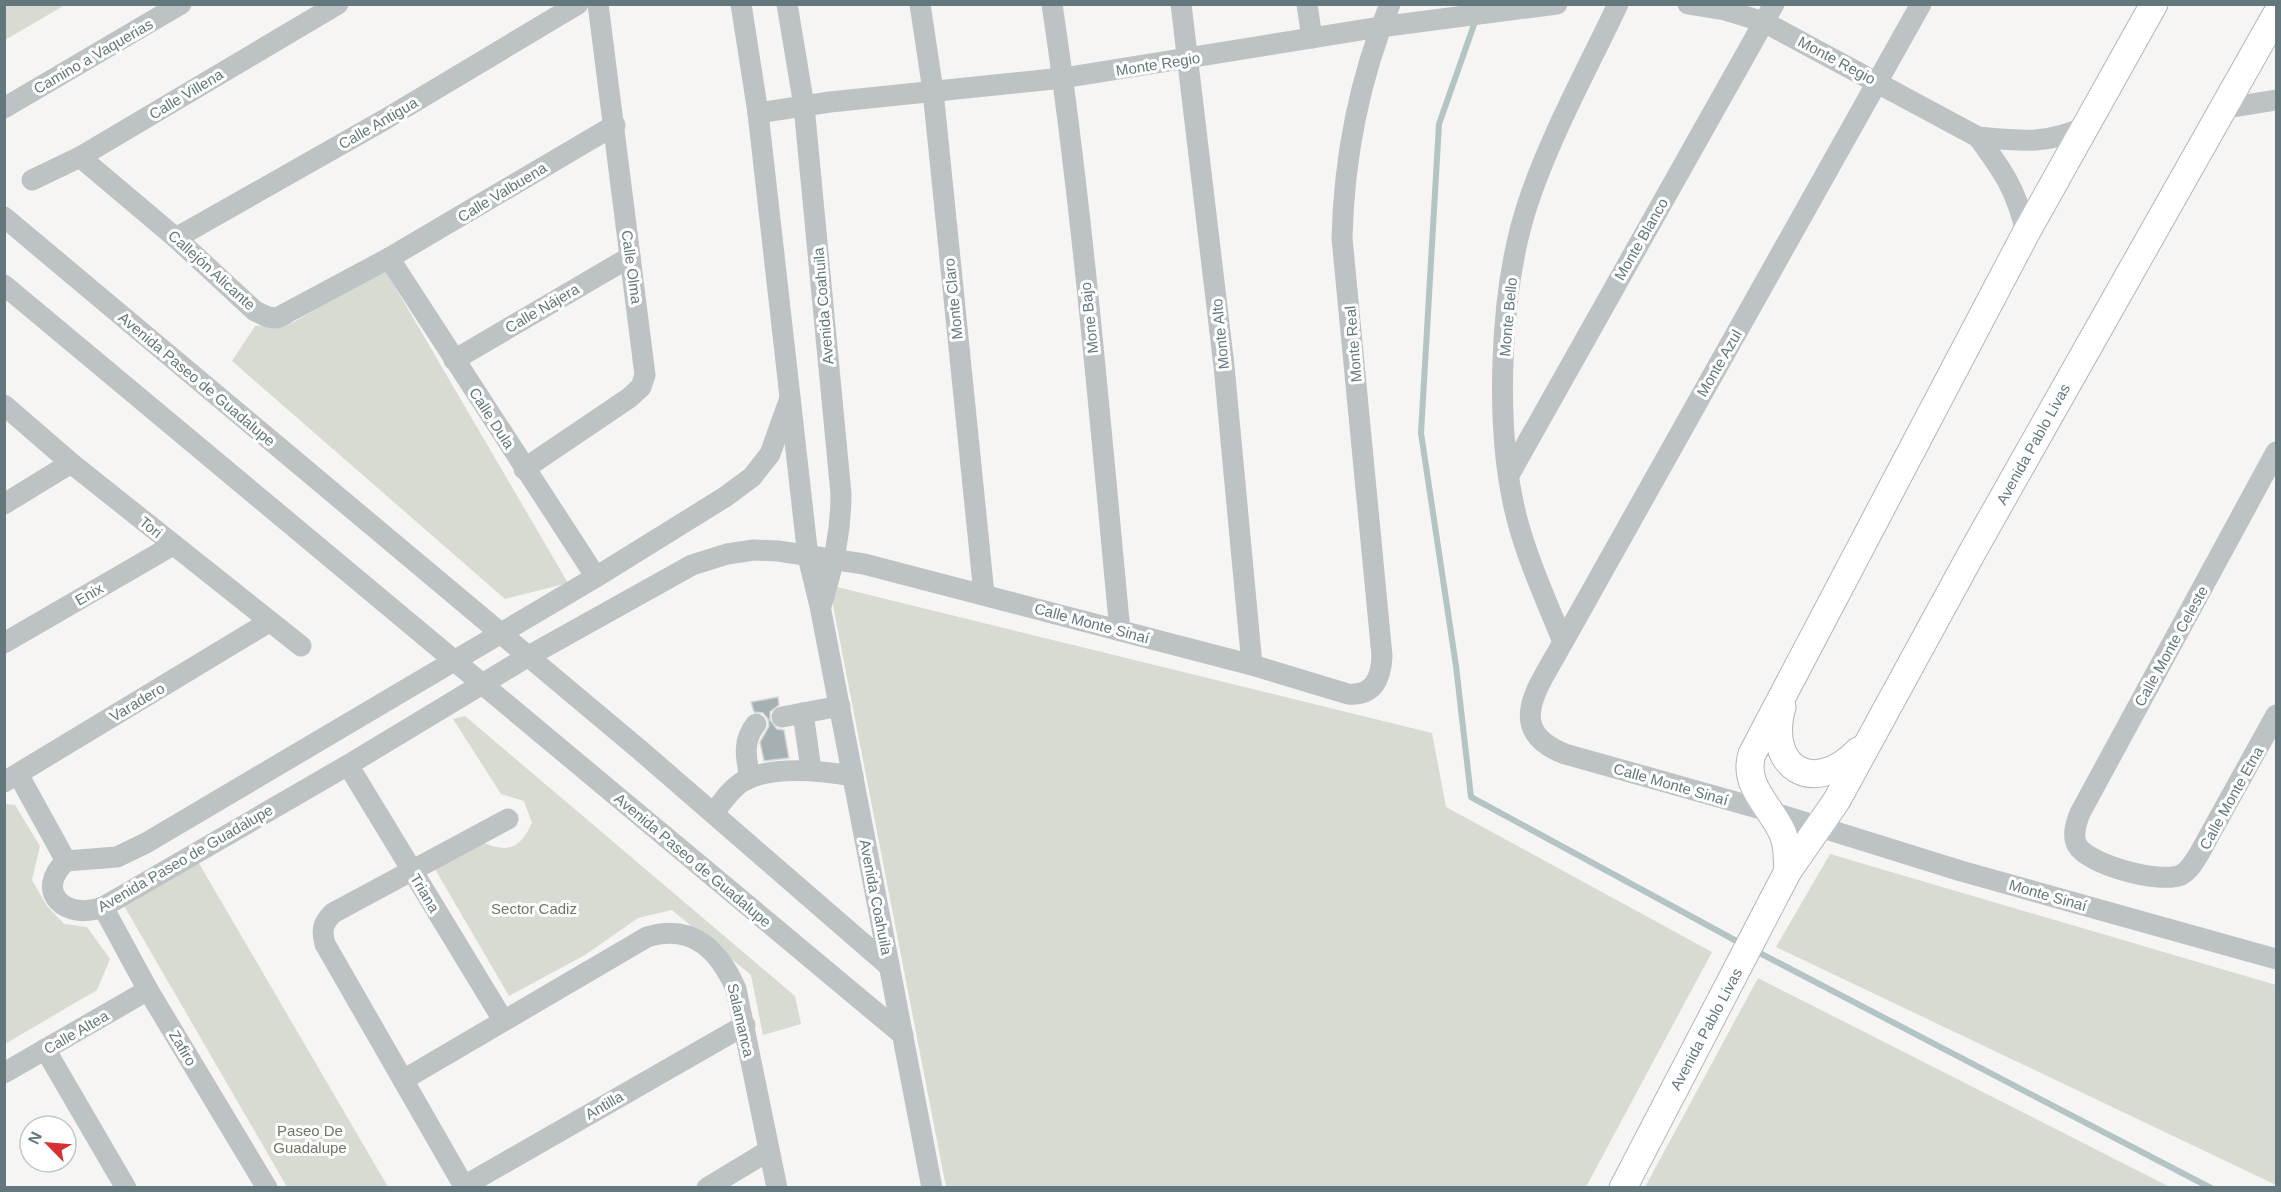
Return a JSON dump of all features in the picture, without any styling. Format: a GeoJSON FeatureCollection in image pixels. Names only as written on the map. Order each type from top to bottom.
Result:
{"type":"FeatureCollection","features":[{"type":"Feature","properties":{"kind":"main road"},"geometry":{"type":"LineString","coordinates":[[1784,880],[1785,840],[1751,780],[1749,764],[1757,742],[2026,233],[2154,4]]}},
{"type":"Feature","properties":{"kind":"main road","name":"Avenida Pablo Livas"},"geometry":{"type":"LineString","coordinates":[[1623,1188],[1784,880],[1820,828],[2221,109],[2277,15]]}},
{"type":"Feature","properties":{"kind":"main road"},"geometry":{"type":"LineString","coordinates":[[1787,686],[1779,717],[1778,743],[1782,754],[1799,769],[1818,774],[1835,770],[1844,765],[1872,736]]}},
{"type":"Feature","properties":{"kind":"street","name":"Camino a Vaquerias"},"geometry":{"type":"LineString","coordinates":[[4,108],[181,4]]}},
{"type":"Feature","properties":{"kind":"street","name":"Calle Villena"},"geometry":{"type":"LineString","coordinates":[[32,180],[80,157],[338,4]]}},
{"type":"Feature","properties":{"kind":"street","name":"Calle Antigua"},"geometry":{"type":"LineString","coordinates":[[176,238],[384,120],[578,4]]}},
{"type":"Feature","properties":{"kind":"street","name":"Calle Olma"},"geometry":{"type":"LineString","coordinates":[[524,469],[629,398],[641,387],[645,375],[646,360],[630,257],[598,4]]}},
{"type":"Feature","properties":{"kind":"street","name":"Avenida Coahuila"},"geometry":{"type":"LineString","coordinates":[[741,4],[758,113],[807,557],[820,606],[840,706],[932,1188]]}},
{"type":"Feature","properties":{"kind":"street","name":"Avenida Coahuila"},"geometry":{"type":"LineString","coordinates":[[787,4],[804,106],[841,494],[841,530],[836,560],[820,606]]}},
{"type":"Feature","properties":{"kind":"street","name":"Monte Claro"},"geometry":{"type":"LineString","coordinates":[[920,4],[933,91],[984,594]]}},
{"type":"Feature","properties":{"kind":"street","name":"Mone Bajo"},"geometry":{"type":"LineString","coordinates":[[1052,4],[1063,78],[1120,631]]}},
{"type":"Feature","properties":{"kind":"street","name":"Monte Alto"},"geometry":{"type":"LineString","coordinates":[[1181,4],[1190,59],[1224,366],[1252,665]]}},
{"type":"Feature","properties":{"kind":"street"},"geometry":{"type":"LineString","coordinates":[[1307,4],[1312,38]]}},
{"type":"Feature","properties":{"kind":"street","name":"Monte Real"},"geometry":{"type":"LineString","coordinates":[[1373,688],[1379,677],[1382,656],[1342,238],[1343,189],[1354,111],[1380,27],[1390,4]]}},
{"type":"Feature","properties":{"kind":"street","name":"Monte Regio"},"geometry":{"type":"LineString","coordinates":[[758,113],[933,91],[1063,78],[1380,27],[1557,4]]}},
{"type":"Feature","properties":{"kind":"street","name":"Monte Bello"},"geometry":{"type":"LineString","coordinates":[[1563,642],[1527,551],[1517,518],[1509,475],[1503,390],[1504,340],[1509,291],[1518,241],[1545,157],[1618,4]]}},
{"type":"Feature","properties":{"kind":"street","name":"Monte Regio"},"geometry":{"type":"LineString","coordinates":[[1688,4],[1725,10],[1769,13],[1878,81],[1978,137],[2018,141],[2050,140],[2086,126]]}},
{"type":"Feature","properties":{"kind":"street","name":"Monte Azul"},"geometry":{"type":"LineString","coordinates":[[1530,727],[1531,706],[1563,642],[1921,4]]}},
{"type":"Feature","properties":{"kind":"street","name":"Monte Blanco"},"geometry":{"type":"LineString","coordinates":[[1509,475],[1769,13]]}},
{"type":"Feature","properties":{"kind":"street"},"geometry":{"type":"LineString","coordinates":[[2221,109],[2277,100]]}},
{"type":"Feature","properties":{"kind":"street","name":"Calle Valbuena"},"geometry":{"type":"LineString","coordinates":[[389,258],[615,125]]}},
{"type":"Feature","properties":{"kind":"street","name":"Monte Regio"},"geometry":{"type":"LineString","coordinates":[[1978,137],[2011,184],[2019,202],[2026,233]]}},
{"type":"Feature","properties":{"kind":"street","name":"Callejón Alicante"},"geometry":{"type":"LineString","coordinates":[[80,157],[176,238],[255,311],[268,317],[277,318],[290,313],[389,258]]}},
{"type":"Feature","properties":{"kind":"street","name":"Avenida Paseo de Guadalupe"},"geometry":{"type":"LineString","coordinates":[[4,217],[714,813],[889,966]]}},
{"type":"Feature","properties":{"kind":"street","name":"Calle Nájera"},"geometry":{"type":"LineString","coordinates":[[454,360],[630,257]]}},
{"type":"Feature","properties":{"kind":"street","name":"Calle Dula"},"geometry":{"type":"LineString","coordinates":[[389,258],[596,577]]}},
{"type":"Feature","properties":{"kind":"street","name":"Avenida Paseo de Guadalupe"},"geometry":{"type":"LineString","coordinates":[[4,285],[903,1035]]}},
{"type":"Feature","properties":{"kind":"street"},"geometry":{"type":"LineString","coordinates":[[11,778],[66,861],[117,857],[146,843],[500,635],[725,497],[752,477],[770,454],[790,398]]}},
{"type":"Feature","properties":{"kind":"street","name":"Tori"},"geometry":{"type":"LineString","coordinates":[[4,405],[71,463],[302,646]]}},
{"type":"Feature","properties":{"kind":"street","name":"Calle Monte Celeste"},"geometry":{"type":"LineString","coordinates":[[2180,876],[2151,877],[2102,863],[2086,854],[2076,843],[2075,831],[2080,813],[2277,452]]}},
{"type":"Feature","properties":{"kind":"street"},"geometry":{"type":"LineString","coordinates":[[4,504],[71,463]]}},
{"type":"Feature","properties":{"kind":"street","name":"Enix"},"geometry":{"type":"LineString","coordinates":[[4,643],[173,545]]}},
{"type":"Feature","properties":{"kind":"street","name":"Avenida Paseo de Guadalupe"},"geometry":{"type":"LineString","coordinates":[[66,861],[56,870],[52,882],[54,894],[61,905],[74,912],[89,912],[103,907],[348,765],[527,657],[692,565],[727,554],[754,550],[807,557]]}},
{"type":"Feature","properties":{"kind":"street","name":"Calle Monte Sinaí"},"geometry":{"type":"LineString","coordinates":[[807,557],[864,564],[984,594],[1252,665],[1348,694],[1364,694],[1373,688]]}},
{"type":"Feature","properties":{"kind":"street","name":"Varadero"},"geometry":{"type":"LineString","coordinates":[[11,778],[269,622]]}},
{"type":"Feature","properties":{"kind":"street"},"geometry":{"type":"LineString","coordinates":[[782,717],[840,706]]}},
{"type":"Feature","properties":{"kind":"street"},"geometry":{"type":"LineString","coordinates":[[803,713],[812,770]]}},
{"type":"Feature","properties":{"kind":"street","name":"Calle Monte Etna"},"geometry":{"type":"LineString","coordinates":[[2180,876],[2187,872],[2199,854],[2277,715]]}},
{"type":"Feature","properties":{"kind":"street"},"geometry":{"type":"LineString","coordinates":[[750,777],[745,752],[750,731],[756,724]]}},
{"type":"Feature","properties":{"kind":"street","name":"Calle Monte Sinaí"},"geometry":{"type":"LineString","coordinates":[[1530,727],[1543,744],[1565,754],[1768,811],[1820,828]]}},
{"type":"Feature","properties":{"kind":"street","name":"Triana"},"geometry":{"type":"LineString","coordinates":[[348,765],[503,1020]]}},
{"type":"Feature","properties":{"kind":"street"},"geometry":{"type":"LineString","coordinates":[[714,813],[740,783],[750,777],[812,770],[853,776]]}},
{"type":"Feature","properties":{"kind":"street"},"geometry":{"type":"LineString","coordinates":[[464,1187],[325,944],[322,932],[325,921],[333,913],[508,819]]}},
{"type":"Feature","properties":{"kind":"street","name":"Monte Sinaí"},"geometry":{"type":"LineString","coordinates":[[1820,828],[2277,959]]}},
{"type":"Feature","properties":{"kind":"street","name":"Zafiro"},"geometry":{"type":"LineString","coordinates":[[103,907],[148,990],[267,1188]]}},
{"type":"Feature","properties":{"kind":"street","name":"Salamanca"},"geometry":{"type":"LineString","coordinates":[[403,1080],[647,937],[665,932],[687,936],[709,946],[725,964],[736,989],[777,1188]]}},
{"type":"Feature","properties":{"kind":"street","name":"Calle Altea"},"geometry":{"type":"LineString","coordinates":[[4,1073],[148,990]]}},
{"type":"Feature","properties":{"kind":"street","name":"Antilla"},"geometry":{"type":"LineString","coordinates":[[464,1187],[744,1025]]}},
{"type":"Feature","properties":{"kind":"street"},"geometry":{"type":"LineString","coordinates":[[45,1049],[126,1188]]}},
{"type":"Feature","properties":{"kind":"street"},"geometry":{"type":"LineString","coordinates":[[707,1188],[768,1151]]}},
{"type":"Feature","properties":{"kind":"green space"},"geometry":{"type":"Polygon","coordinates":[[[5,4],[65,4],[65,5],[5,40],[5,4]]]}},
{"type":"Feature","properties":{"kind":"green space"},"geometry":{"type":"Polygon","coordinates":[[[384,268],[568,583],[505,599],[232,361],[255,326],[294,322],[384,268]]]}},
{"type":"Feature","properties":{"kind":"green space"},"geometry":{"type":"Polygon","coordinates":[[[829,585],[1432,733],[1446,807],[1712,952],[1586,1187],[946,1187],[829,585]]]}},
{"type":"Feature","properties":{"kind":"green space","name":"Sector Cadiz"},"geometry":{"type":"Polygon","coordinates":[[[465,716],[795,996],[801,1024],[763,1035],[751,975],[672,910],[638,918],[585,955],[509,996],[435,869],[482,842],[500,848],[513,846],[523,838],[532,823],[524,801],[501,794],[453,719],[465,716]]]}},
{"type":"Feature","properties":{"kind":"green space"},"geometry":{"type":"Polygon","coordinates":[[[5,804],[15,805],[40,846],[32,880],[47,906],[64,924],[87,927],[110,959],[97,990],[5,1044],[5,804]]]}},
{"type":"Feature","properties":{"kind":"green space"},"geometry":{"type":"Polygon","coordinates":[[[1830,854],[2276,985],[2276,1185],[1776,947],[1830,854]]]}},
{"type":"Feature","properties":{"kind":"green space","name":"Paseo De Guadalupe"},"geometry":{"type":"Polygon","coordinates":[[[197,860],[388,1187],[287,1187],[123,904],[197,860]]]}},
{"type":"Feature","properties":{"kind":"green space"},"geometry":{"type":"Polygon","coordinates":[[[1758,978],[2170,1187],[1645,1187],[1758,978]]]}},
{"type":"Feature","properties":{"kind":"building"},"geometry":{"type":"Polygon","coordinates":[[[778,697],[779,705],[770,712],[770,720],[777,729],[784,730],[789,758],[764,761],[760,742],[769,726],[768,719],[763,713],[754,712],[751,702],[778,697]]]}},
{"type":"Feature","properties":{"kind":"waterway"},"geometry":{"type":"LineString","coordinates":[[1476,19],[1439,124],[1421,433],[1456,666],[1471,797],[1742,944]]}},
{"type":"Feature","properties":{"kind":"waterway"},"geometry":{"type":"LineString","coordinates":[[1754,950],[2211,1188]]}}]}
